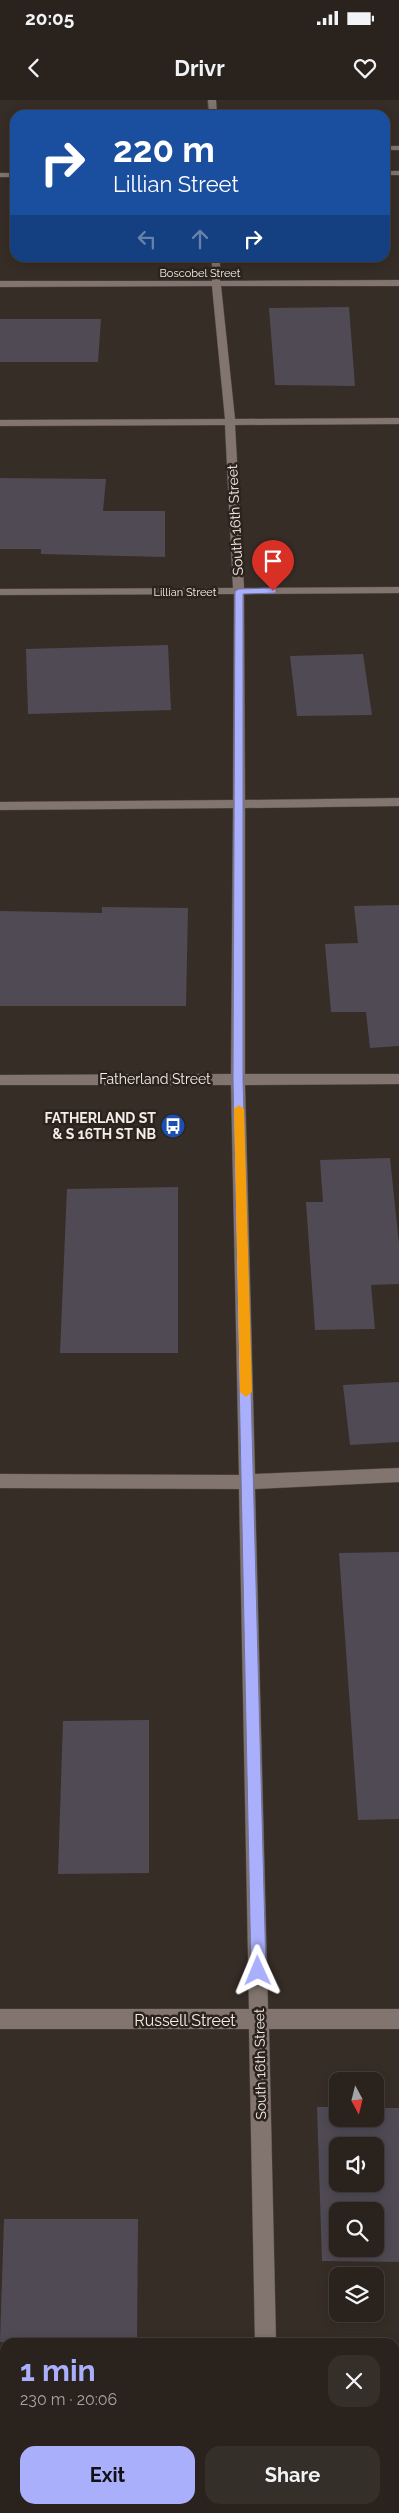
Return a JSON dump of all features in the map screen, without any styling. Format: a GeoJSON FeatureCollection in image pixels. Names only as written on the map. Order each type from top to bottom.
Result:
{"type":"FeatureCollection","features":[{"type":"Feature","properties":{"kind":"street","name":"South 16th Street"},"geometry":{"type":"LineString","coordinates":[[216,262],[216,285],[230,422],[239,591],[238,1079],[266,2338]]}},
{"type":"Feature","properties":{"kind":"street","name":"Boscobel Street"},"geometry":{"type":"LineString","coordinates":[[0,284],[216,285],[399,283]]}},
{"type":"Feature","properties":{"kind":"street"},"geometry":{"type":"LineString","coordinates":[[0,423],[399,421]]}},
{"type":"Feature","properties":{"kind":"street","name":"Lillian Street"},"geometry":{"type":"LineString","coordinates":[[0,592],[399,590]]}},
{"type":"Feature","properties":{"kind":"street"},"geometry":{"type":"LineString","coordinates":[[0,806],[399,802]]}},
{"type":"Feature","properties":{"kind":"street","name":"Fatherland Street"},"geometry":{"type":"LineString","coordinates":[[0,1080],[399,1079]]}},
{"type":"Feature","properties":{"kind":"street"},"geometry":{"type":"LineString","coordinates":[[0,1481],[248,1482],[399,1475]]}},
{"type":"Feature","properties":{"kind":"street","name":"Russell Street"},"geometry":{"type":"LineString","coordinates":[[0,2019],[399,2019]]}},
{"type":"Feature","properties":{"kind":"building"},"geometry":{"type":"Polygon","coordinates":[[[349,307],[355,386],[275,385],[269,308],[349,307]]]}},
{"type":"Feature","properties":{"kind":"building"},"geometry":{"type":"Polygon","coordinates":[[[0,319],[101,319],[98,362],[0,362],[0,319]]]}},
{"type":"Feature","properties":{"kind":"building"},"geometry":{"type":"Polygon","coordinates":[[[0,478],[106,479],[103,511],[165,511],[165,557],[41,554],[41,549],[0,549],[0,478]]]}},
{"type":"Feature","properties":{"kind":"building"},"geometry":{"type":"Polygon","coordinates":[[[168,645],[171,710],[28,714],[26,649],[168,645]]]}},
{"type":"Feature","properties":{"kind":"building"},"geometry":{"type":"Polygon","coordinates":[[[363,654],[372,715],[297,716],[290,656],[363,654]]]}},
{"type":"Feature","properties":{"kind":"building"},"geometry":{"type":"Polygon","coordinates":[[[399,905],[399,1046],[370,1048],[366,1012],[331,1012],[325,944],[358,943],[354,906],[399,905]]]}},
{"type":"Feature","properties":{"kind":"building"},"geometry":{"type":"Polygon","coordinates":[[[102,907],[188,908],[186,1006],[0,1006],[0,911],[102,913],[102,907]]]}},
{"type":"Feature","properties":{"kind":"building"},"geometry":{"type":"Polygon","coordinates":[[[390,1158],[399,1244],[399,1284],[371,1285],[375,1329],[315,1330],[306,1202],[323,1202],[320,1160],[390,1158]]]}},
{"type":"Feature","properties":{"kind":"building"},"geometry":{"type":"Polygon","coordinates":[[[178,1187],[178,1353],[60,1353],[67,1189],[178,1187]]]}},
{"type":"Feature","properties":{"kind":"building"},"geometry":{"type":"Polygon","coordinates":[[[399,1382],[399,1442],[350,1445],[343,1385],[399,1382]]]}},
{"type":"Feature","properties":{"kind":"building"},"geometry":{"type":"Polygon","coordinates":[[[399,1552],[399,1819],[358,1820],[339,1553],[399,1552]]]}},
{"type":"Feature","properties":{"kind":"building"},"geometry":{"type":"Polygon","coordinates":[[[149,1720],[149,1873],[58,1874],[63,1721],[149,1720]]]}},
{"type":"Feature","properties":{"kind":"building"},"geometry":{"type":"Polygon","coordinates":[[[317,2107],[329,2107],[329,2128],[384,2128],[384,2108],[399,2108],[399,2262],[322,2261],[317,2107]]]}},
{"type":"Feature","properties":{"kind":"building"},"geometry":{"type":"Polygon","coordinates":[[[4,2219],[138,2219],[137,2338],[0,2338],[4,2219]]]}},
{"type":"Feature","properties":{"kind":"slow traffic"},"geometry":{"type":"LineString","coordinates":[[239,1109],[246,1392]]}},
{"type":"Feature","properties":{"kind":"place","name":"FATHERLAND ST & S 16TH ST NB"},"geometry":{"type":"Point","coordinates":[173,1126]}},
{"type":"Feature","properties":{"kind":"route"},"geometry":{"type":"LineString","coordinates":[[258,1971],[238,1079],[239,591],[273,591]]}}]}
